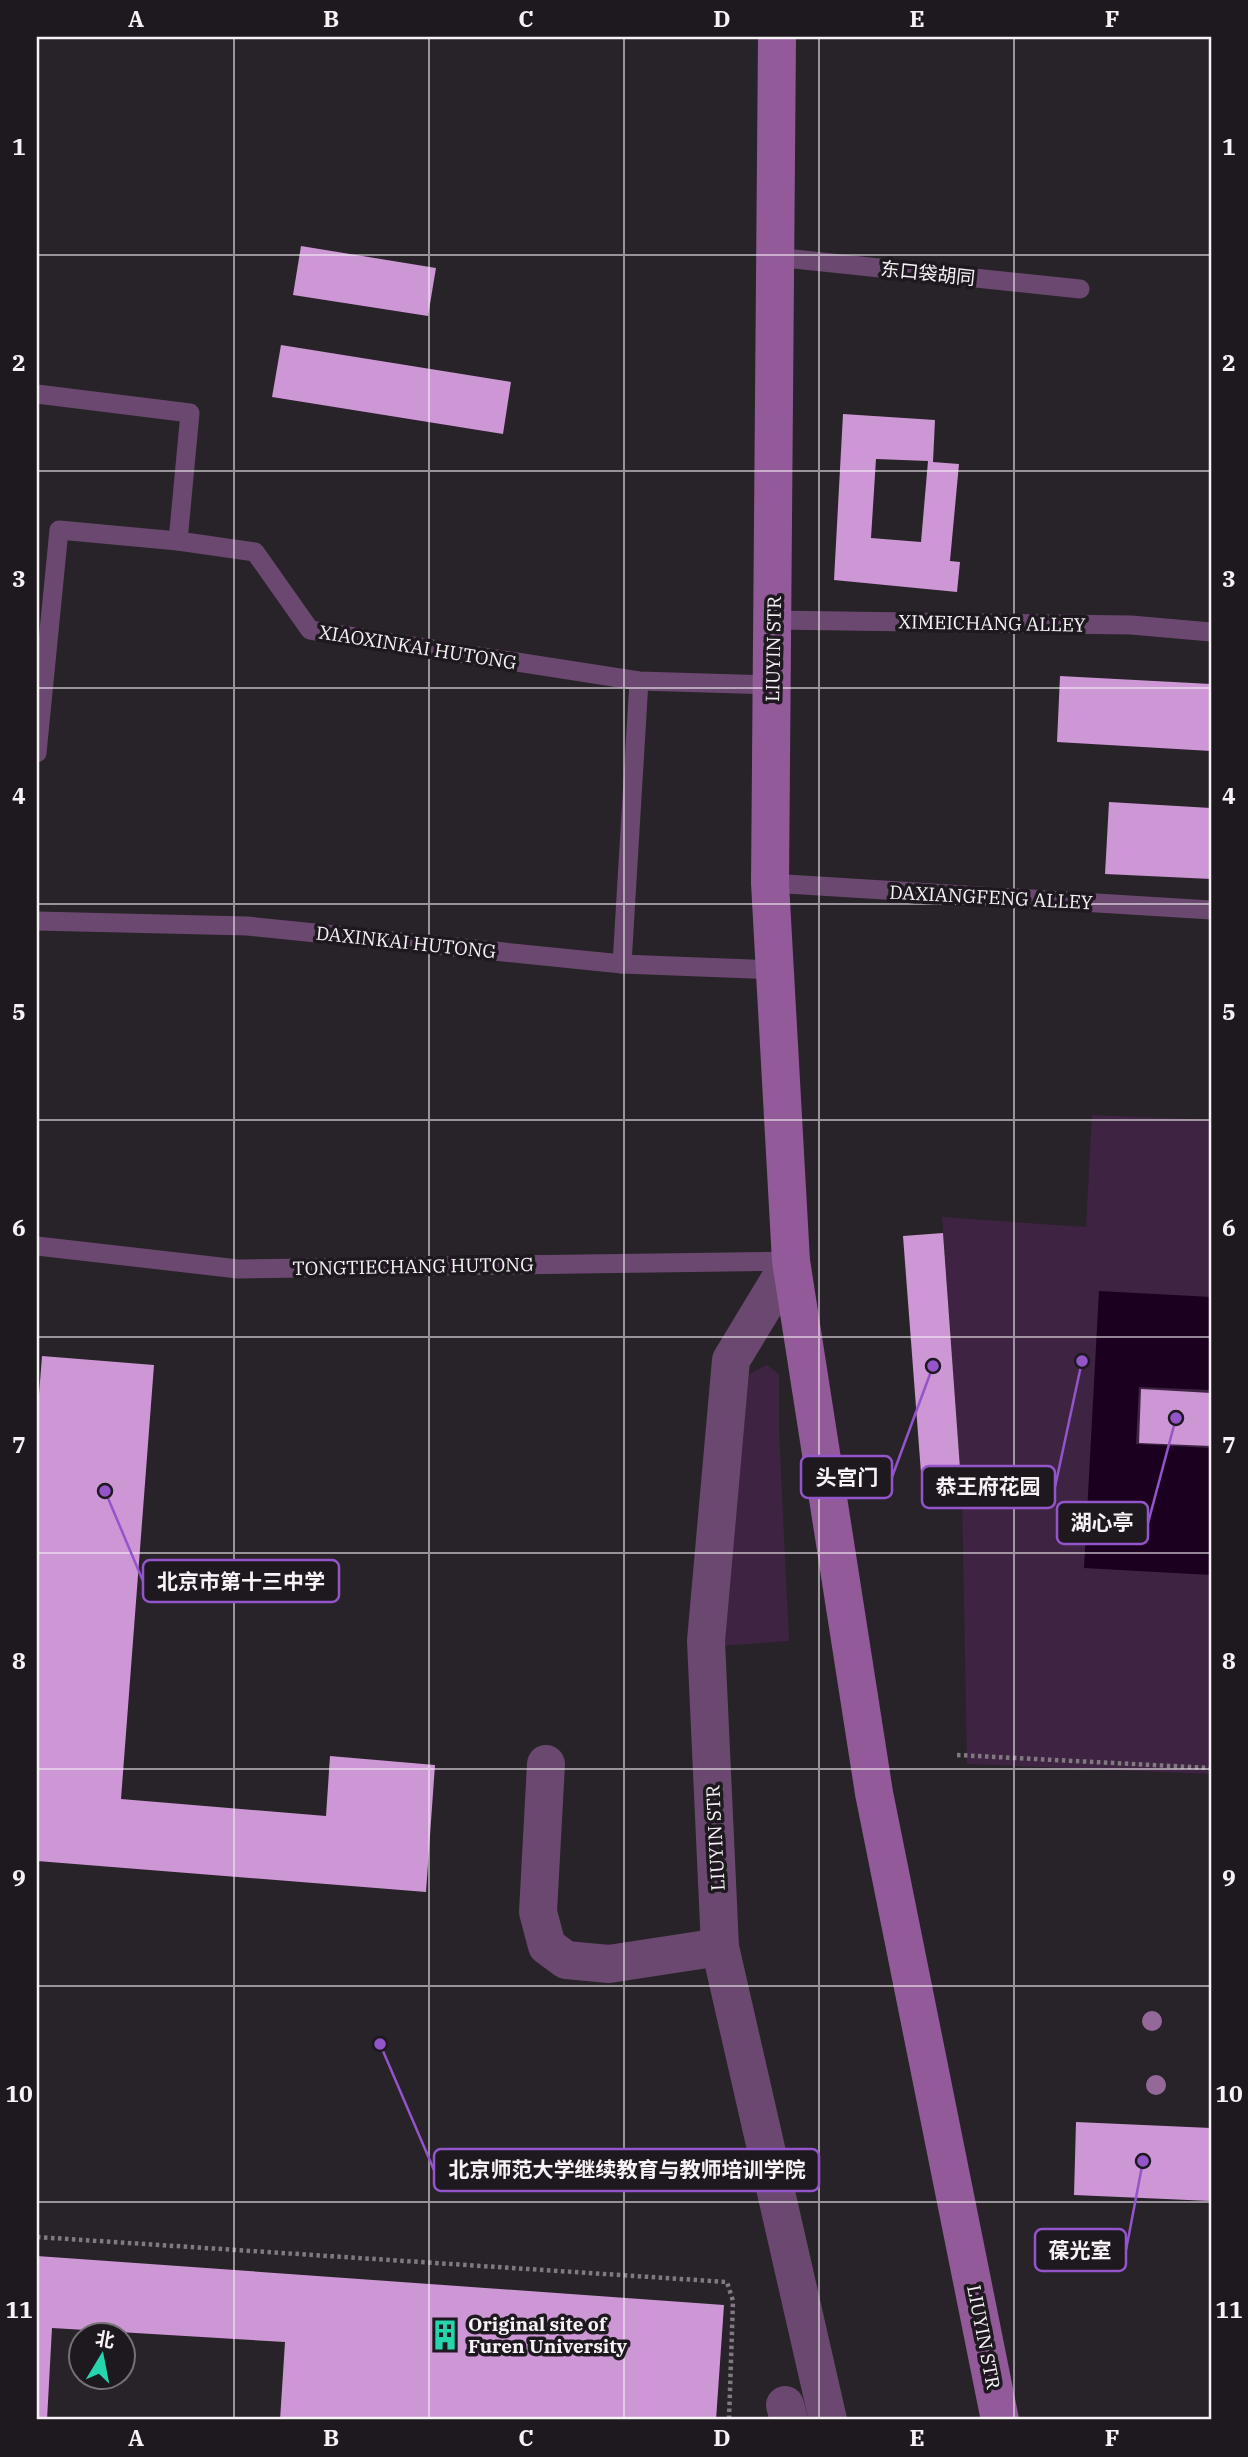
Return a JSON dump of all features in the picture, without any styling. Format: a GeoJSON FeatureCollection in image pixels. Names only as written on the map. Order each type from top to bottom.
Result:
{"type":"FeatureCollection","features":[{"type":"Feature","properties":{"kind":"street","name":"LIUYIN STR"},"geometry":{"type":"LineString","coordinates":[[777,37],[770,883],[791,1261],[874,1793],[1000,2420]]}},
{"type":"Feature","properties":{"kind":"street","name":"LIUYIN STR"},"geometry":{"type":"LineString","coordinates":[[791,1261],[731,1360],[706,1641],[720,1947],[828,2420]]}},
{"type":"Feature","properties":{"kind":"street"},"geometry":{"type":"LineString","coordinates":[[546,1764],[538,1912],[547,1945],[566,1959],[609,1964],[720,1947]]}},
{"type":"Feature","properties":{"kind":"lane","name":"东口袋胡同"},"geometry":{"type":"LineString","coordinates":[[775,257],[1080,289]]}},
{"type":"Feature","properties":{"kind":"lane"},"geometry":{"type":"LineString","coordinates":[[37,394],[190,413],[178,541]]}},
{"type":"Feature","properties":{"kind":"lane","name":"XIAOXINKAI HUTONG"},"geometry":{"type":"LineString","coordinates":[[37,753],[59,530],[178,541],[255,552],[310,630],[639,681],[772,685]]}},
{"type":"Feature","properties":{"kind":"lane","name":"XIMEICHANG ALLEY"},"geometry":{"type":"LineString","coordinates":[[773,620],[1131,625],[1211,632]]}},
{"type":"Feature","properties":{"kind":"lane"},"geometry":{"type":"LineString","coordinates":[[622,964],[639,681]]}},
{"type":"Feature","properties":{"kind":"lane","name":"DAXIANGFENG ALLEY"},"geometry":{"type":"LineString","coordinates":[[770,883],[1211,910]]}},
{"type":"Feature","properties":{"kind":"lane","name":"DAXINKAI HUTONG"},"geometry":{"type":"LineString","coordinates":[[37,921],[247,926],[622,964],[775,970]]}},
{"type":"Feature","properties":{"kind":"lane","name":"TONGTIECHANG HUTONG"},"geometry":{"type":"LineString","coordinates":[[37,1247],[238,1269],[791,1261]]}},
{"type":"Feature","properties":{"kind":"path"},"geometry":{"type":"LineString","coordinates":[[957,1755],[1211,1768]]}},
{"type":"Feature","properties":{"kind":"path"},"geometry":{"type":"LineString","coordinates":[[37,2237],[727,2282],[733,2301],[729,2420]]}},
{"type":"Feature","properties":{"kind":"shaded area"},"geometry":{"type":"Polygon","coordinates":[[[1092,1115],[1211,1120],[1211,1774],[967,1764],[962,1495],[942,1217],[1086,1227],[1092,1115]]]}},
{"type":"Feature","properties":{"kind":"shaded area"},"geometry":{"type":"Polygon","coordinates":[[[1099,1291],[1211,1297],[1211,1390],[1139,1387],[1136,1444],[1211,1448],[1211,1575],[1084,1568],[1099,1291]]]}},
{"type":"Feature","properties":{"kind":"shaded area"},"geometry":{"type":"Polygon","coordinates":[[[767,1365],[779,1374],[779,1431],[789,1641],[721,1646],[749,1374],[767,1365]]]}},
{"type":"Feature","properties":{"kind":"building"},"geometry":{"type":"Polygon","coordinates":[[[301,246],[436,268],[428,316],[293,295],[301,246]]]}},
{"type":"Feature","properties":{"kind":"building"},"geometry":{"type":"Polygon","coordinates":[[[281,345],[511,382],[503,434],[272,397],[281,345]]]}},
{"type":"Feature","properties":{"kind":"building"},"geometry":{"type":"Polygon","coordinates":[[[843,414],[935,420],[933,462],[959,464],[950,561],[960,562],[957,592],[834,580],[843,414]],[[876,459],[871,538],[921,542],[928,461],[876,459]]]}},
{"type":"Feature","properties":{"kind":"building"},"geometry":{"type":"Polygon","coordinates":[[[1060,676],[1211,684],[1211,751],[1057,742],[1060,676]]]}},
{"type":"Feature","properties":{"kind":"building"},"geometry":{"type":"Polygon","coordinates":[[[1109,802],[1211,808],[1211,879],[1105,874],[1109,802]]]}},
{"type":"Feature","properties":{"kind":"building"},"geometry":{"type":"Polygon","coordinates":[[[943,1233],[962,1496],[923,1499],[903,1236],[943,1233]]]}},
{"type":"Feature","properties":{"kind":"building"},"geometry":{"type":"Polygon","coordinates":[[[42,1356],[154,1365],[121,1799],[326,1816],[330,1756],[435,1765],[426,1892],[37,1861],[37,1420],[42,1356]]]}},
{"type":"Feature","properties":{"kind":"building"},"geometry":{"type":"Polygon","coordinates":[[[1141,1389],[1211,1393],[1211,1446],[1139,1443],[1141,1389]]]}},
{"type":"Feature","properties":{"kind":"building"},"geometry":{"type":"Polygon","coordinates":[[[1076,2122],[1211,2128],[1211,2201],[1074,2195],[1076,2122]]]}},
{"type":"Feature","properties":{"kind":"building","name":"Original site of Furen University"},"geometry":{"type":"Polygon","coordinates":[[[37,2256],[724,2305],[716,2420],[280,2420],[285,2342],[136,2333],[136,2320],[66,2320],[66,2329],[52,2328],[47,2420],[37,2420],[37,2256]]]}},
{"type":"Feature","properties":{"kind":"place","name":"恭王府花园"},"geometry":{"type":"Point","coordinates":[1082,1361]}},
{"type":"Feature","properties":{"kind":"place","name":"头宫门"},"geometry":{"type":"Point","coordinates":[933,1366]}},
{"type":"Feature","properties":{"kind":"place","name":"湖心亭"},"geometry":{"type":"Point","coordinates":[1176,1418]}},
{"type":"Feature","properties":{"kind":"place","name":"北京市第十三中学"},"geometry":{"type":"Point","coordinates":[105,1491]}},
{"type":"Feature","properties":{"kind":"place","name":"北京师范大学继续教育与教师培训学院"},"geometry":{"type":"Point","coordinates":[380,2044]}},
{"type":"Feature","properties":{"kind":"place","name":"葆光室"},"geometry":{"type":"Point","coordinates":[1143,2161]}},
{"type":"Feature","properties":{"kind":"place","name":"Original site of Furen University"},"geometry":{"type":"Point","coordinates":[445,2335]}}]}
